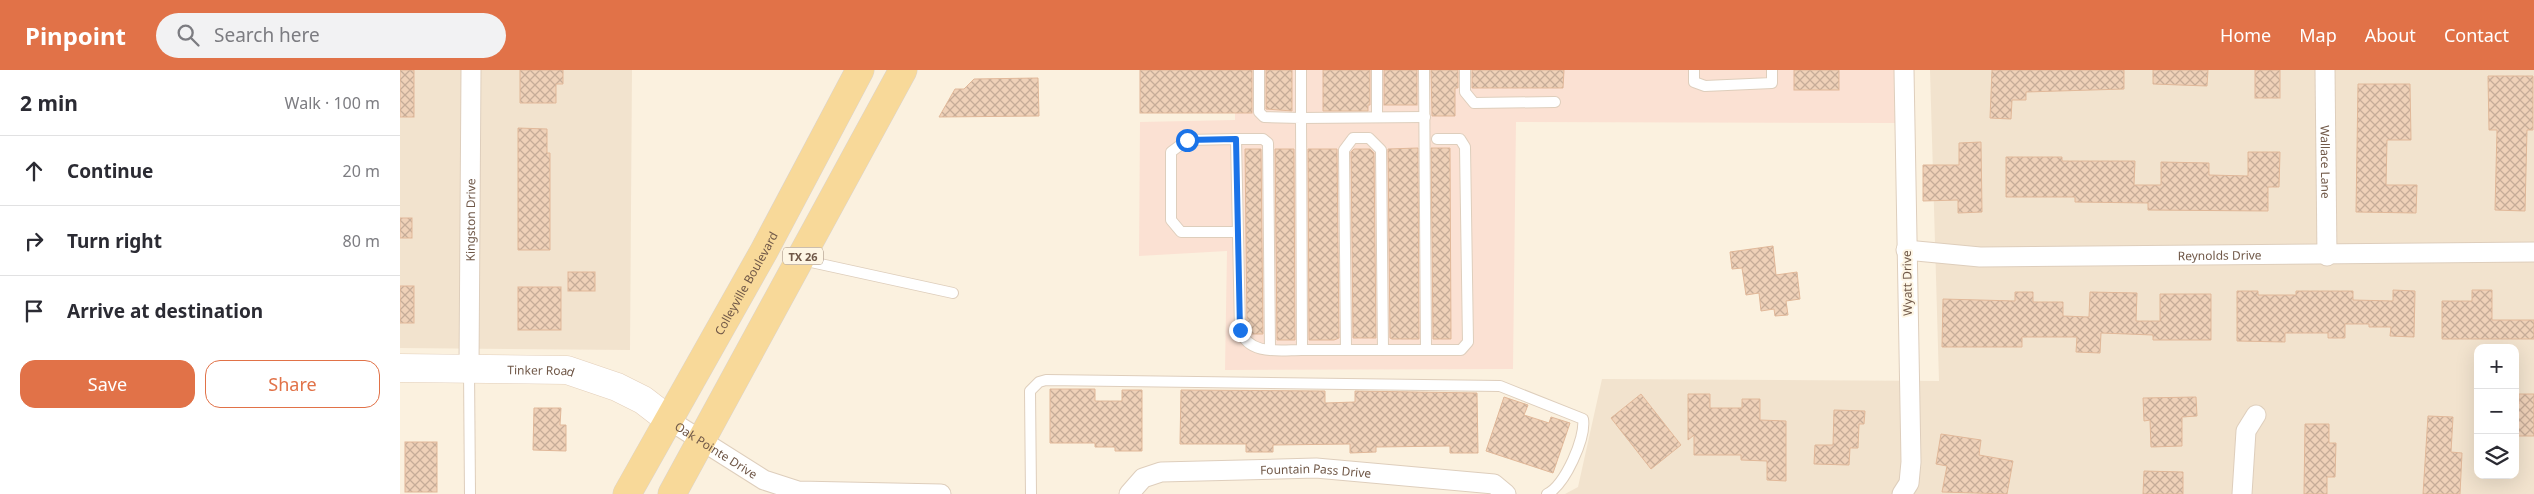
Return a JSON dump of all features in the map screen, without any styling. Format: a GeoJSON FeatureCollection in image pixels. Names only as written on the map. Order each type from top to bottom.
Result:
{"type":"FeatureCollection","features":[{"type":"Feature","properties":{"kind":"main road","name":"Colleyville Boulevard"},"geometry":{"type":"LineString","coordinates":[[627,494],[764,250],[860,70]]}},
{"type":"Feature","properties":{"kind":"main road","name":"TX 26"},"geometry":{"type":"LineString","coordinates":[[672,494],[903,70]]}},
{"type":"Feature","properties":{"kind":"main road","name":"Tinker Road"},"geometry":{"type":"LineString","coordinates":[[400,368],[567,370],[617,387],[643,400],[669,420]]}},
{"type":"Feature","properties":{"kind":"street","name":"Kingston Drive"},"geometry":{"type":"LineString","coordinates":[[470,369],[471,70]]}},
{"type":"Feature","properties":{"kind":"street","name":"Wyatt Drive"},"geometry":{"type":"LineString","coordinates":[[1902,494],[1909,483],[1911,462],[1904,70]]}},
{"type":"Feature","properties":{"kind":"street","name":"Wallace Lane"},"geometry":{"type":"LineString","coordinates":[[2325,70],[2327,256]]}},
{"type":"Feature","properties":{"kind":"street","name":"Reynolds Drive"},"geometry":{"type":"LineString","coordinates":[[1906,250],[1980,258],[2327,256],[2534,252]]}},
{"type":"Feature","properties":{"kind":"street"},"geometry":{"type":"LineString","coordinates":[[2242,494],[2246,431],[2256,415]]}},
{"type":"Feature","properties":{"kind":"street","name":"Oak Pointe Drive"},"geometry":{"type":"LineString","coordinates":[[669,420],[764,480],[798,491],[939,494]]}},
{"type":"Feature","properties":{"kind":"street","name":"Fountain Pass Drive"},"geometry":{"type":"LineString","coordinates":[[1129,494],[1143,478],[1161,472],[1316,468],[1494,484],[1506,494]]}},
{"type":"Feature","properties":{"kind":"lane"},"geometry":{"type":"LineString","coordinates":[[1259,70],[1259,112],[1264,118],[1425,117]]}},
{"type":"Feature","properties":{"kind":"lane"},"geometry":{"type":"LineString","coordinates":[[1302,70],[1302,350]]}},
{"type":"Feature","properties":{"kind":"lane"},"geometry":{"type":"LineString","coordinates":[[1377,70],[1378,117]]}},
{"type":"Feature","properties":{"kind":"lane"},"geometry":{"type":"LineString","coordinates":[[1424,70],[1426,350]]}},
{"type":"Feature","properties":{"kind":"lane"},"geometry":{"type":"LineString","coordinates":[[1465,70],[1465,92],[1474,103],[1555,102]]}},
{"type":"Feature","properties":{"kind":"lane"},"geometry":{"type":"LineString","coordinates":[[1694,70],[1694,82],[1705,86],[1772,83],[1772,70]]}},
{"type":"Feature","properties":{"kind":"lane"},"geometry":{"type":"LineString","coordinates":[[1346,350],[1344,150],[1353,138],[1369,138],[1381,150],[1383,350]]}},
{"type":"Feature","properties":{"kind":"lane"},"geometry":{"type":"LineString","coordinates":[[1236,139],[1240,330],[1242,338],[1256,349],[1461,350],[1468,342],[1465,147],[1460,139],[1437,139]]}},
{"type":"Feature","properties":{"kind":"lane"},"geometry":{"type":"LineString","coordinates":[[1238,232],[1181,232],[1171,220],[1171,152],[1187,140],[1263,140],[1268,144],[1270,349]]}},
{"type":"Feature","properties":{"kind":"lane"},"geometry":{"type":"LineString","coordinates":[[801,260],[953,292]]}},
{"type":"Feature","properties":{"kind":"lane"},"geometry":{"type":"LineString","coordinates":[[470,369],[470,494]]}},
{"type":"Feature","properties":{"kind":"lane"},"geometry":{"type":"LineString","coordinates":[[1031,494],[1030,391],[1039,382],[1046,380],[1500,386],[1582,419],[1584,430],[1568,470],[1547,494]]}},
{"type":"Feature","properties":{"kind":"shaded area"},"geometry":{"type":"Polygon","coordinates":[[[400,70],[632,70],[630,350],[400,348],[400,70]]]}},
{"type":"Feature","properties":{"kind":"shaded area"},"geometry":{"type":"Polygon","coordinates":[[[1235,70],[1894,70],[1895,123],[1516,122],[1513,369],[1225,370],[1227,251],[1139,256],[1140,122],[1235,120],[1235,70]]]}},
{"type":"Feature","properties":{"kind":"shaded area"},"geometry":{"type":"Polygon","coordinates":[[[1930,70],[2534,70],[2534,494],[1565,494],[1578,487],[1602,379],[1939,381],[1930,70]]]}},
{"type":"Feature","properties":{"kind":"building"},"geometry":{"type":"Polygon","coordinates":[[[400,70],[414,70],[414,117],[400,117],[400,70]]]}},
{"type":"Feature","properties":{"kind":"building"},"geometry":{"type":"Polygon","coordinates":[[[520,70],[563,70],[563,84],[556,84],[556,103],[520,103],[520,70]]]}},
{"type":"Feature","properties":{"kind":"building"},"geometry":{"type":"Polygon","coordinates":[[[1140,70],[1252,70],[1252,113],[1140,113],[1140,70]]]}},
{"type":"Feature","properties":{"kind":"building"},"geometry":{"type":"Polygon","coordinates":[[[1266,70],[1292,70],[1292,111],[1266,109],[1266,70]]]}},
{"type":"Feature","properties":{"kind":"building"},"geometry":{"type":"Polygon","coordinates":[[[1323,70],[1370,70],[1370,105],[1368,105],[1368,111],[1323,111],[1323,70]]]}},
{"type":"Feature","properties":{"kind":"building"},"geometry":{"type":"Polygon","coordinates":[[[1384,70],[1417,70],[1417,105],[1384,105],[1384,70]]]}},
{"type":"Feature","properties":{"kind":"building"},"geometry":{"type":"Polygon","coordinates":[[[1431,70],[1458,70],[1458,88],[1455,88],[1455,116],[1432,116],[1431,70]]]}},
{"type":"Feature","properties":{"kind":"building"},"geometry":{"type":"Polygon","coordinates":[[[1472,70],[1564,70],[1563,88],[1472,88],[1472,70]]]}},
{"type":"Feature","properties":{"kind":"building"},"geometry":{"type":"Polygon","coordinates":[[[1794,70],[1839,70],[1839,90],[1794,90],[1794,70]]]}},
{"type":"Feature","properties":{"kind":"building"},"geometry":{"type":"Polygon","coordinates":[[[1992,70],[2124,70],[2124,89],[2026,92],[2026,100],[2012,100],[2011,119],[1990,118],[1992,70]]]}},
{"type":"Feature","properties":{"kind":"building"},"geometry":{"type":"Polygon","coordinates":[[[2153,70],[2208,70],[2207,86],[2153,84],[2153,70]]]}},
{"type":"Feature","properties":{"kind":"building"},"geometry":{"type":"Polygon","coordinates":[[[2255,70],[2280,70],[2280,98],[2255,98],[2255,70]]]}},
{"type":"Feature","properties":{"kind":"building"},"geometry":{"type":"Polygon","coordinates":[[[2488,76],[2533,76],[2533,130],[2527,130],[2525,211],[2495,210],[2497,130],[2489,130],[2488,76]]]}},
{"type":"Feature","properties":{"kind":"building"},"geometry":{"type":"Polygon","coordinates":[[[1038,78],[1039,116],[939,117],[955,89],[964,89],[974,79],[1038,78]]]}},
{"type":"Feature","properties":{"kind":"building"},"geometry":{"type":"Polygon","coordinates":[[[2358,84],[2410,84],[2411,140],[2387,140],[2386,185],[2417,185],[2416,213],[2356,212],[2358,84]]]}},
{"type":"Feature","properties":{"kind":"building"},"geometry":{"type":"Polygon","coordinates":[[[518,128],[547,129],[547,153],[550,153],[550,250],[518,250],[518,128]]]}},
{"type":"Feature","properties":{"kind":"building"},"geometry":{"type":"Polygon","coordinates":[[[1981,142],[1982,212],[1958,213],[1958,200],[1923,201],[1923,165],[1959,165],[1959,143],[1981,142]]]}},
{"type":"Feature","properties":{"kind":"building"},"geometry":{"type":"Polygon","coordinates":[[[1418,148],[1419,339],[1392,339],[1390,338],[1388,149],[1418,148]]]}},
{"type":"Feature","properties":{"kind":"building"},"geometry":{"type":"Polygon","coordinates":[[[1431,148],[1450,148],[1451,339],[1433,339],[1431,148]]]}},
{"type":"Feature","properties":{"kind":"building"},"geometry":{"type":"Polygon","coordinates":[[[1245,149],[1261,149],[1263,334],[1250,334],[1247,328],[1245,149]]]}},
{"type":"Feature","properties":{"kind":"building"},"geometry":{"type":"Polygon","coordinates":[[[1275,149],[1294,149],[1295,340],[1277,340],[1275,149]]]}},
{"type":"Feature","properties":{"kind":"building"},"geometry":{"type":"Polygon","coordinates":[[[1308,149],[1337,149],[1339,338],[1334,340],[1309,340],[1308,149]]]}},
{"type":"Feature","properties":{"kind":"building"},"geometry":{"type":"Polygon","coordinates":[[[1354,149],[1370,149],[1374,153],[1376,338],[1353,338],[1351,152],[1354,149]]]}},
{"type":"Feature","properties":{"kind":"building"},"geometry":{"type":"Polygon","coordinates":[[[2248,152],[2280,152],[2279,187],[2268,187],[2268,211],[2148,210],[2148,203],[2075,202],[2075,197],[2006,197],[2006,157],[2062,157],[2062,161],[2135,161],[2134,185],[2161,185],[2161,162],[2209,163],[2209,175],[2248,176],[2248,152]]]}},
{"type":"Feature","properties":{"kind":"building"},"geometry":{"type":"Polygon","coordinates":[[[400,218],[412,218],[412,238],[400,238],[400,218]]]}},
{"type":"Feature","properties":{"kind":"building"},"geometry":{"type":"Polygon","coordinates":[[[1773,246],[1776,275],[1797,272],[1800,299],[1786,301],[1788,315],[1775,316],[1774,309],[1761,311],[1759,293],[1746,295],[1742,268],[1732,269],[1730,252],[1773,246]]]}},
{"type":"Feature","properties":{"kind":"building"},"geometry":{"type":"Polygon","coordinates":[[[568,272],[595,272],[595,291],[568,291],[568,272]]]}},
{"type":"Feature","properties":{"kind":"building"},"geometry":{"type":"Polygon","coordinates":[[[400,286],[414,286],[414,323],[400,323],[400,286]]]}},
{"type":"Feature","properties":{"kind":"building"},"geometry":{"type":"Polygon","coordinates":[[[518,287],[561,287],[561,330],[518,330],[518,287]]]}},
{"type":"Feature","properties":{"kind":"building"},"geometry":{"type":"Polygon","coordinates":[[[2393,290],[2415,291],[2414,337],[2390,336],[2391,327],[2369,327],[2369,324],[2345,324],[2345,338],[2328,338],[2328,333],[2285,333],[2285,342],[2237,341],[2237,291],[2258,291],[2258,295],[2296,295],[2296,291],[2353,291],[2353,300],[2393,301],[2393,290]]]}},
{"type":"Feature","properties":{"kind":"building"},"geometry":{"type":"Polygon","coordinates":[[[2472,290],[2492,290],[2492,320],[2534,320],[2534,339],[2442,339],[2442,301],[2472,301],[2472,290]]]}},
{"type":"Feature","properties":{"kind":"building"},"geometry":{"type":"Polygon","coordinates":[[[2015,292],[2033,292],[2033,302],[2063,302],[2063,316],[2089,317],[2090,292],[2137,293],[2136,321],[2160,321],[2160,294],[2211,294],[2211,340],[2153,340],[2153,335],[2101,333],[2100,353],[2076,352],[2077,337],[2022,337],[2022,347],[1942,347],[1943,299],[2015,301],[2015,292]]]}},
{"type":"Feature","properties":{"kind":"building"},"geometry":{"type":"Polygon","coordinates":[[[1050,389],[1095,389],[1095,401],[1122,401],[1122,390],[1142,390],[1142,451],[1115,451],[1115,447],[1095,447],[1095,443],[1050,443],[1050,389]]]}},
{"type":"Feature","properties":{"kind":"building"},"geometry":{"type":"Polygon","coordinates":[[[1181,390],[1325,391],[1325,403],[1355,402],[1355,391],[1477,393],[1478,453],[1450,453],[1450,446],[1376,447],[1376,452],[1350,453],[1350,444],[1273,445],[1273,452],[1246,452],[1246,444],[1180,444],[1181,390]]]}},
{"type":"Feature","properties":{"kind":"building"},"geometry":{"type":"Polygon","coordinates":[[[1641,394],[1681,445],[1651,469],[1611,418],[1641,394]]]}},
{"type":"Feature","properties":{"kind":"building"},"geometry":{"type":"Polygon","coordinates":[[[1688,394],[1710,394],[1710,408],[1742,408],[1742,399],[1760,399],[1760,420],[1786,421],[1786,481],[1767,480],[1767,461],[1741,460],[1741,455],[1694,455],[1694,435],[1688,440],[1688,394]]]}},
{"type":"Feature","properties":{"kind":"building"},"geometry":{"type":"Polygon","coordinates":[[[2519,394],[2534,394],[2534,436],[2519,436],[2519,394]]]}},
{"type":"Feature","properties":{"kind":"building"},"geometry":{"type":"Polygon","coordinates":[[[1504,397],[1528,405],[1524,415],[1549,423],[1551,417],[1570,423],[1553,473],[1486,451],[1504,397]]]}},
{"type":"Feature","properties":{"kind":"building"},"geometry":{"type":"Polygon","coordinates":[[[2196,397],[2197,416],[2182,417],[2182,446],[2151,447],[2150,420],[2144,421],[2143,398],[2196,397]]]}},
{"type":"Feature","properties":{"kind":"building"},"geometry":{"type":"Polygon","coordinates":[[[534,408],[561,408],[560,425],[566,425],[566,451],[533,450],[534,408]]]}},
{"type":"Feature","properties":{"kind":"building"},"geometry":{"type":"Polygon","coordinates":[[[1834,410],[1865,411],[1864,424],[1859,424],[1858,448],[1850,448],[1849,465],[1814,464],[1815,445],[1833,445],[1834,410]]]}},
{"type":"Feature","properties":{"kind":"building"},"geometry":{"type":"Polygon","coordinates":[[[2428,416],[2453,417],[2451,452],[2462,453],[2460,494],[2423,494],[2428,416]]]}},
{"type":"Feature","properties":{"kind":"building"},"geometry":{"type":"Polygon","coordinates":[[[2305,424],[2329,424],[2329,443],[2336,443],[2335,477],[2327,477],[2327,494],[2304,494],[2305,424]]]}},
{"type":"Feature","properties":{"kind":"building"},"geometry":{"type":"Polygon","coordinates":[[[1941,434],[1981,440],[1979,455],[2013,461],[2007,494],[1942,492],[1947,466],[1936,464],[1941,434]]]}},
{"type":"Feature","properties":{"kind":"building"},"geometry":{"type":"Polygon","coordinates":[[[405,442],[437,442],[437,492],[405,492],[405,442]]]}},
{"type":"Feature","properties":{"kind":"building"},"geometry":{"type":"Polygon","coordinates":[[[2144,471],[2183,472],[2183,494],[2143,494],[2144,471]]]}},
{"type":"Feature","properties":{"kind":"route"},"geometry":{"type":"LineString","coordinates":[[1187,140],[1236,139],[1240,330]]}}]}
